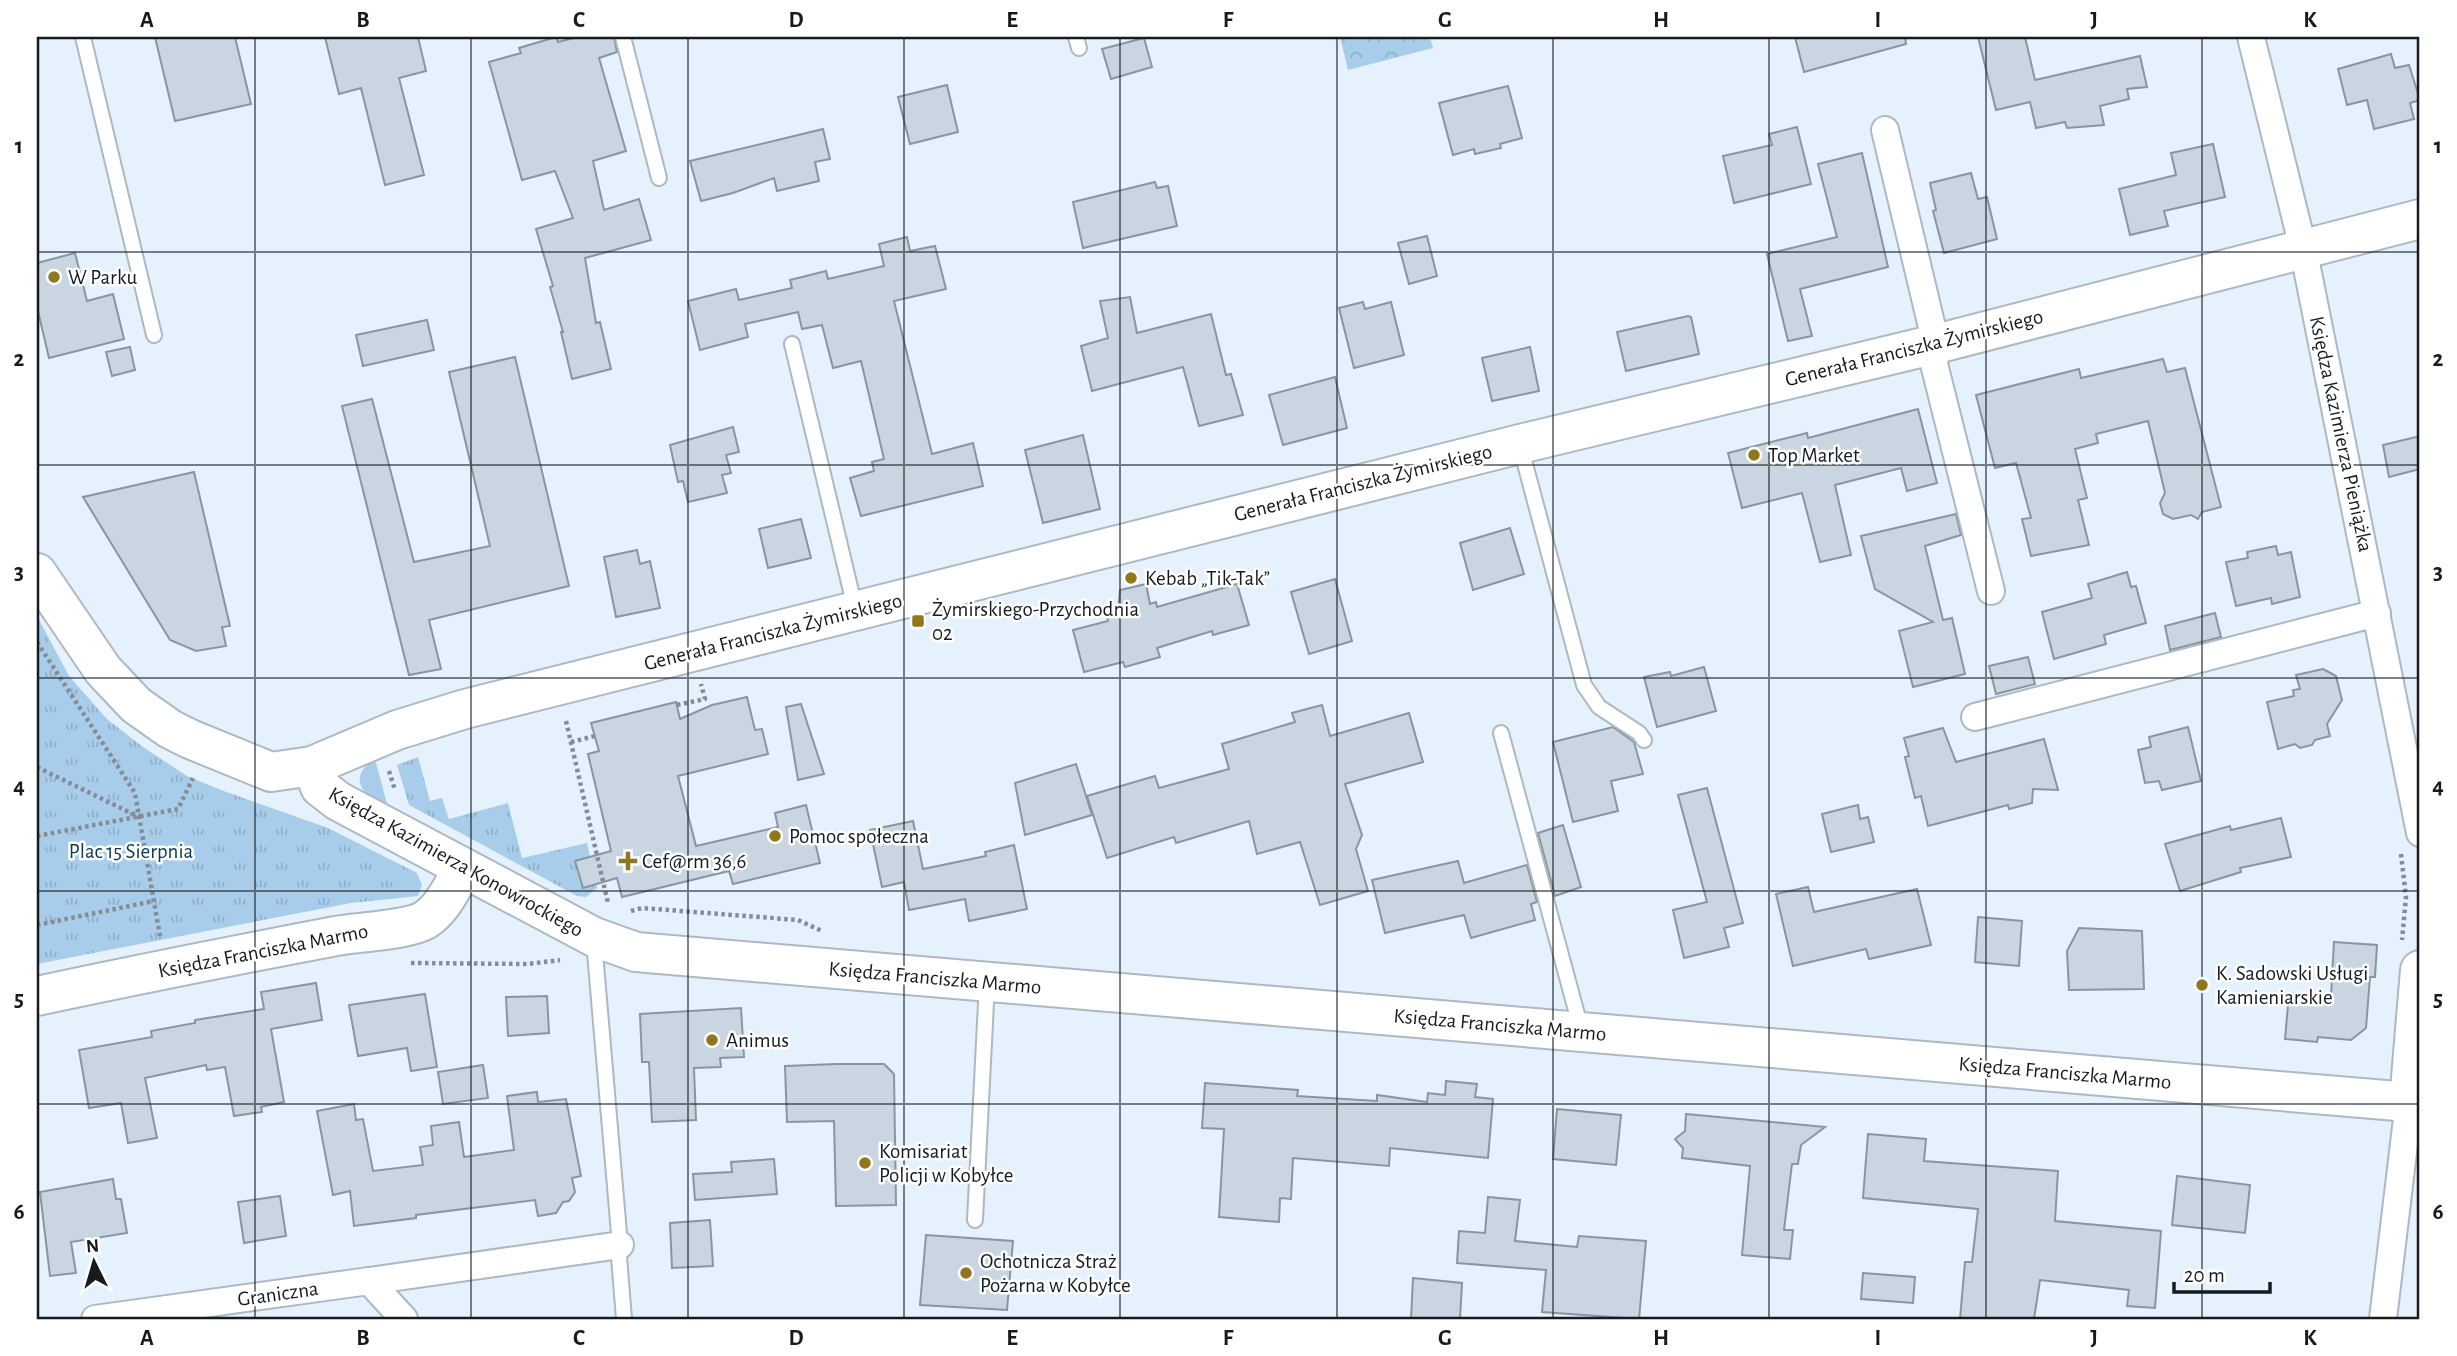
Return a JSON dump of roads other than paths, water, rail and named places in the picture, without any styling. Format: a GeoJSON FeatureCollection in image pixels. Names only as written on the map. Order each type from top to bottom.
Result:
{"type":"FeatureCollection","features":[{"type":"Feature","properties":{"kind":"street","name":"Księdza Kazimierza Pieniążka"},"geometry":{"type":"LineString","coordinates":[[2251,37],[2303,248],[2420,833]]}},
{"type":"Feature","properties":{"kind":"street"},"geometry":{"type":"LineString","coordinates":[[1885,130],[1936,344],[1934,364],[1991,591]]}},
{"type":"Feature","properties":{"kind":"street","name":"Generała Franciszka Żymirskiego"},"geometry":{"type":"LineString","coordinates":[[312,766],[397,730],[465,709],[1520,444],[1936,344],[2420,219]]}},
{"type":"Feature","properties":{"kind":"street","name":"Księdza Kazimierza Konowrockiego"},"geometry":{"type":"LineString","coordinates":[[37,573],[103,670],[136,705],[170,729],[209,748],[271,772],[312,766],[320,787],[338,801],[463,868],[608,919]]}},
{"type":"Feature","properties":{"kind":"street"},"geometry":{"type":"LineString","coordinates":[[1975,717],[2377,613]]}},
{"type":"Feature","properties":{"kind":"street","name":"Księdza Franciszka Marmo"},"geometry":{"type":"LineString","coordinates":[[37,996],[246,953],[410,925],[425,920],[435,912],[463,868]]}},
{"type":"Feature","properties":{"kind":"street","name":"Księdza Franciszka Marmo"},"geometry":{"type":"LineString","coordinates":[[608,919],[636,952],[2409,1102]]}},
{"type":"Feature","properties":{"kind":"street"},"geometry":{"type":"LineString","coordinates":[[2384,1319],[2409,1102],[2420,970]]}},
{"type":"Feature","properties":{"kind":"street","name":"Graniczna"},"geometry":{"type":"LineString","coordinates":[[95,1319],[620,1245]]}},
{"type":"Feature","properties":{"kind":"street"},"geometry":{"type":"LineString","coordinates":[[369,1281],[404,1319]]}},
{"type":"Feature","properties":{"kind":"lane"},"geometry":{"type":"LineString","coordinates":[[83,37],[154,335]]}},
{"type":"Feature","properties":{"kind":"lane"},"geometry":{"type":"LineString","coordinates":[[623,37],[659,178]]}},
{"type":"Feature","properties":{"kind":"lane"},"geometry":{"type":"LineString","coordinates":[[792,344],[856,611]]}},
{"type":"Feature","properties":{"kind":"lane"},"geometry":{"type":"LineString","coordinates":[[1520,444],[1584,685],[1599,707],[1639,733],[1644,740]]}},
{"type":"Feature","properties":{"kind":"lane"},"geometry":{"type":"LineString","coordinates":[[1501,733],[1581,1032]]}},
{"type":"Feature","properties":{"kind":"lane"},"geometry":{"type":"LineString","coordinates":[[608,919],[619,1257],[624,1319]]}},
{"type":"Feature","properties":{"kind":"lane"},"geometry":{"type":"LineString","coordinates":[[975,1220],[987,982]]}},
{"type":"Feature","properties":{"kind":"place","name":"W Parku"},"geometry":{"type":"Point","coordinates":[54,277]}},
{"type":"Feature","properties":{"kind":"place","name":"Top Market"},"geometry":{"type":"Point","coordinates":[1754,455]}},
{"type":"Feature","properties":{"kind":"place","name":"Kebab „Tik-Tak”"},"geometry":{"type":"Point","coordinates":[1131,578]}},
{"type":"Feature","properties":{"kind":"place","name":"Żymirskiego-Przychodnia 02"},"geometry":{"type":"Point","coordinates":[918,621]}},
{"type":"Feature","properties":{"kind":"place","name":"Pomoc społeczna"},"geometry":{"type":"Point","coordinates":[775,836]}},
{"type":"Feature","properties":{"kind":"place","name":"Cef@rm 36,6"},"geometry":{"type":"Point","coordinates":[628,861]}},
{"type":"Feature","properties":{"kind":"place","name":"K. Sadowski Usługi Kamieniarskie"},"geometry":{"type":"Point","coordinates":[2202,985]}},
{"type":"Feature","properties":{"kind":"place","name":"Animus"},"geometry":{"type":"Point","coordinates":[712,1040]}},
{"type":"Feature","properties":{"kind":"place","name":"Komisariat Policji w Kobyłce"},"geometry":{"type":"Point","coordinates":[865,1163]}},
{"type":"Feature","properties":{"kind":"place","name":"Ochotnicza Straż Pożarna w Kobyłce"},"geometry":{"type":"Point","coordinates":[966,1273]}},
{"type":"Feature","properties":{"kind":"park label","name":"Plac 15 Sierpnia"},"geometry":{"type":"Point","coordinates":[131,851]}}]}
